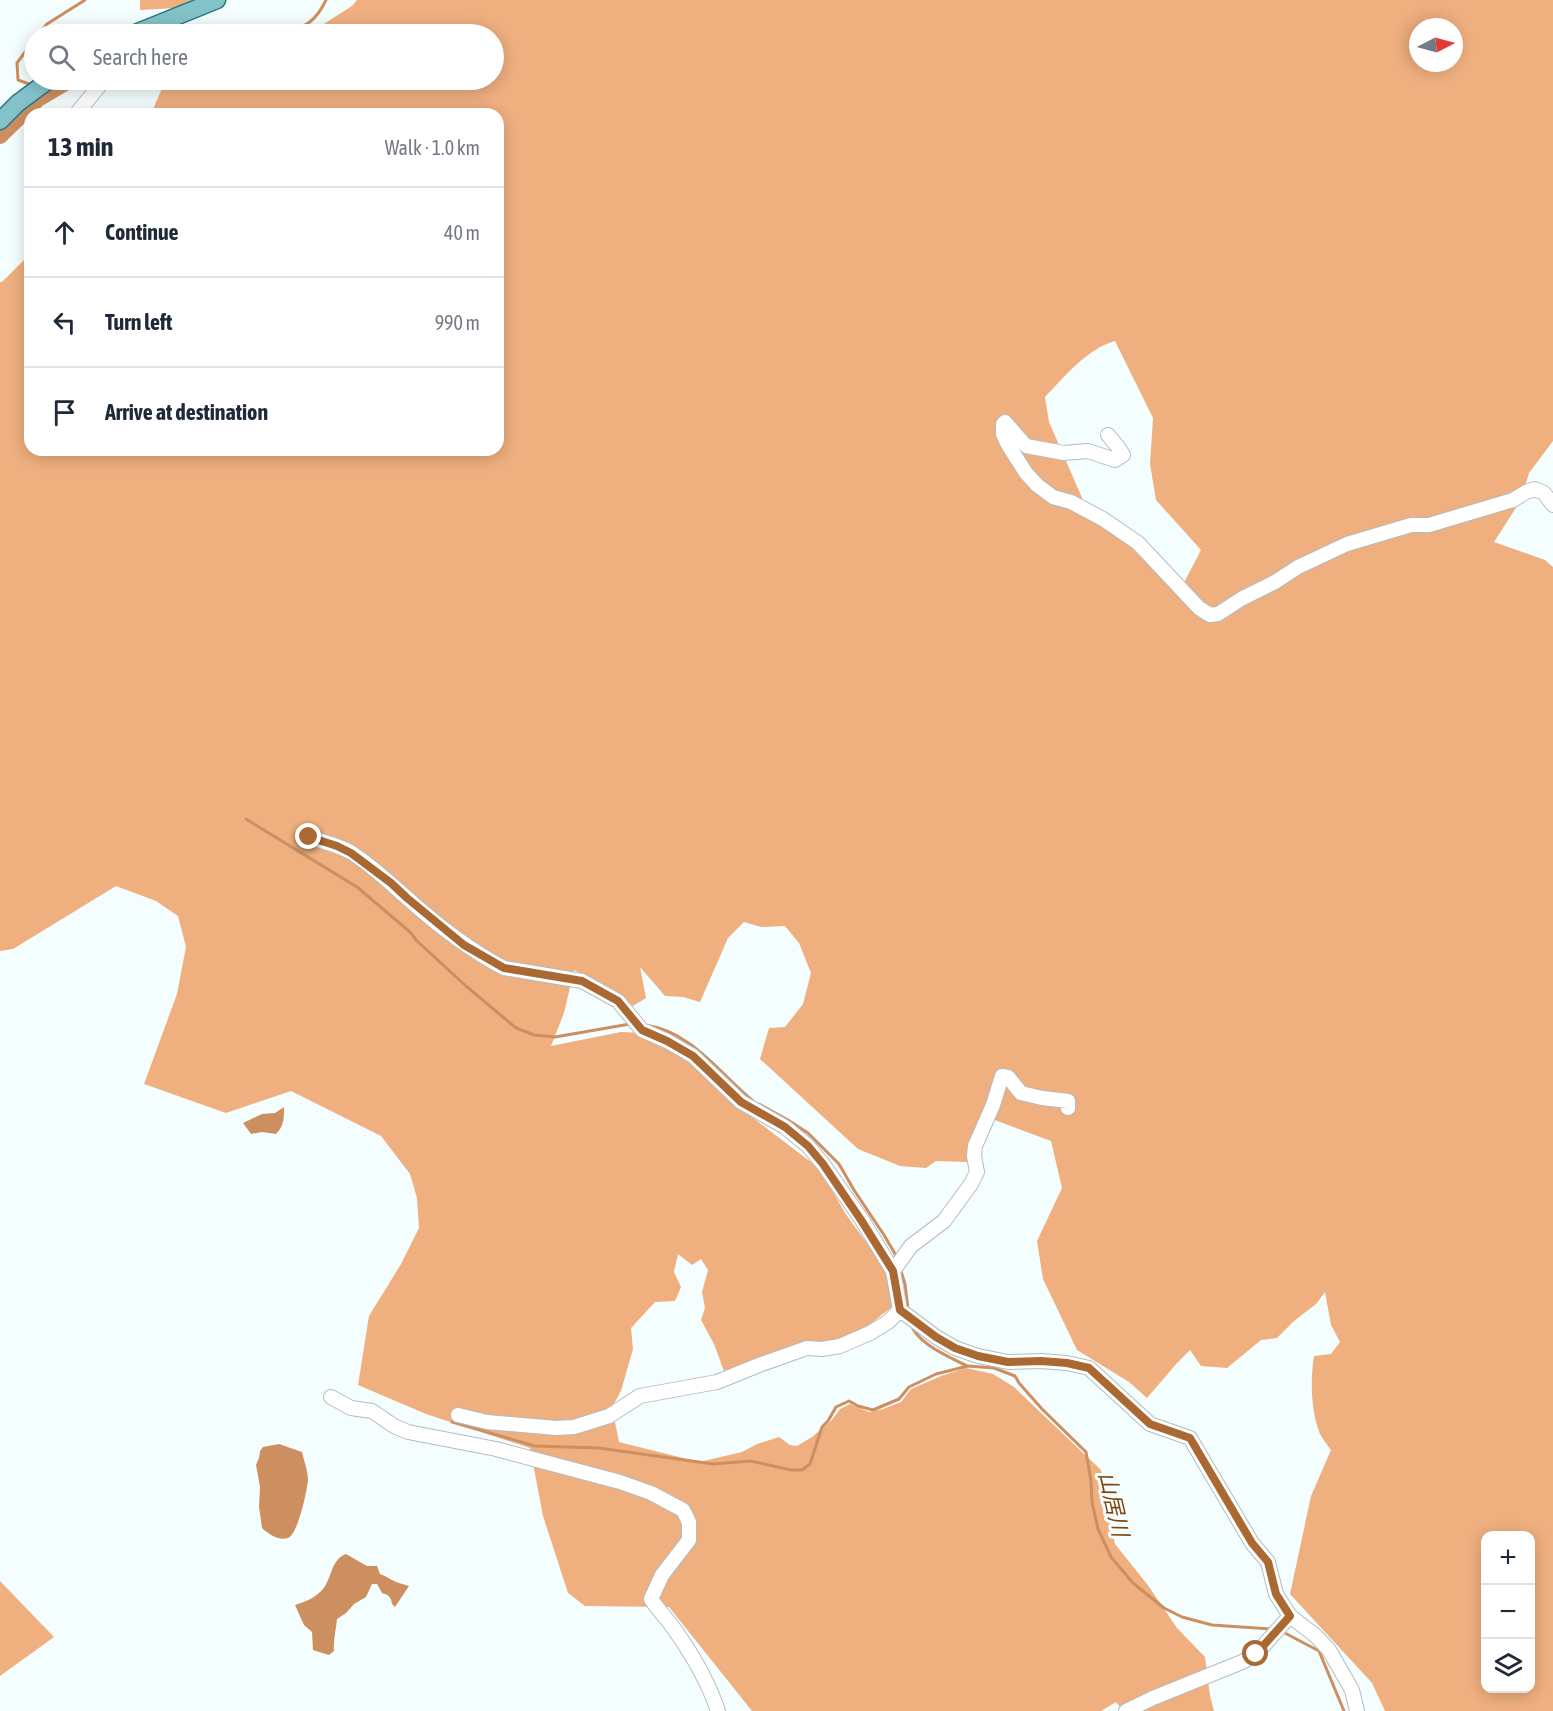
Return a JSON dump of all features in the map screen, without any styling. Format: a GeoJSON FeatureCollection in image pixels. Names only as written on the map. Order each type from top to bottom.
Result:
{"type":"FeatureCollection","features":[{"type":"Feature","properties":{"kind":"main road"},"geometry":{"type":"LineString","coordinates":[[158,24],[217,0]]}},
{"type":"Feature","properties":{"kind":"main road"},"geometry":{"type":"LineString","coordinates":[[0,121],[36,90]]}},
{"type":"Feature","properties":{"kind":"street"},"geometry":{"type":"LineString","coordinates":[[81,108],[96,90]]}},
{"type":"Feature","properties":{"kind":"street"},"geometry":{"type":"LineString","coordinates":[[1108,435],[1123,455],[1115,460],[1088,451],[1064,453],[1026,446],[1009,425],[1005,422],[1003,424],[1003,434],[1007,443],[1026,473],[1037,485],[1053,497],[1078,505],[1103,519],[1138,543],[1199,608],[1210,615],[1218,614],[1298,567],[1347,544],[1411,525],[1429,525],[1513,500],[1535,489],[1544,493],[1553,506]]}},
{"type":"Feature","properties":{"kind":"street"},"geometry":{"type":"LineString","coordinates":[[309,837],[351,853],[391,883],[464,945],[504,968],[582,981],[618,1001],[642,1030],[693,1056],[741,1102],[785,1127],[808,1146],[823,1164],[861,1220],[893,1271],[900,1310],[936,1337],[955,1348],[978,1356],[1008,1362],[1041,1361],[1089,1368],[1150,1424],[1190,1438],[1252,1543],[1268,1562],[1276,1594],[1290,1616],[1316,1636],[1329,1650],[1352,1690],[1357,1711]]}},
{"type":"Feature","properties":{"kind":"street"},"geometry":{"type":"LineString","coordinates":[[893,1271],[911,1246],[944,1221],[971,1184],[977,1172],[975,1146],[993,1105],[1002,1076],[1008,1077],[1021,1093],[1068,1101],[1068,1108]]}},
{"type":"Feature","properties":{"kind":"street"},"geometry":{"type":"LineString","coordinates":[[458,1415],[487,1422],[556,1428],[574,1427],[609,1416],[640,1396],[717,1382],[807,1348],[840,1346],[870,1333],[888,1322],[900,1310]]}},
{"type":"Feature","properties":{"kind":"street"},"geometry":{"type":"LineString","coordinates":[[331,1397],[351,1408],[372,1411],[394,1426],[408,1432],[496,1449],[620,1482],[651,1493],[683,1510],[689,1522],[689,1540],[662,1575],[651,1599],[676,1632],[699,1670],[714,1698],[718,1711]]}},
{"type":"Feature","properties":{"kind":"street"},"geometry":{"type":"LineString","coordinates":[[1126,1711],[1256,1654],[1290,1616]]}},
{"type":"Feature","properties":{"kind":"shaded area"},"geometry":{"type":"Polygon","coordinates":[[[140,0],[191,0],[176,8],[140,10],[140,0]]]}},
{"type":"Feature","properties":{"kind":"shaded area"},"geometry":{"type":"Polygon","coordinates":[[[357,0],[1553,0],[1553,441],[1529,473],[1521,500],[1494,542],[1545,560],[1553,567],[1553,1711],[1385,1711],[1372,1683],[1290,1594],[1311,1496],[1331,1450],[1320,1434],[1312,1396],[1314,1356],[1331,1354],[1340,1342],[1331,1325],[1325,1292],[1316,1304],[1277,1338],[1261,1340],[1227,1368],[1201,1366],[1190,1350],[1147,1398],[1129,1382],[1077,1350],[1043,1279],[1037,1241],[1062,1188],[1051,1141],[992,1119],[971,1144],[967,1162],[936,1161],[926,1168],[900,1166],[858,1149],[760,1059],[769,1028],[785,1027],[803,1004],[811,973],[799,943],[785,926],[761,927],[744,922],[728,938],[700,1002],[683,997],[665,996],[640,967],[646,998],[633,1006],[606,986],[574,970],[564,1013],[551,1046],[621,1032],[663,1034],[732,1102],[820,1169],[845,1213],[884,1267],[893,1306],[869,1325],[841,1339],[791,1347],[724,1371],[714,1344],[701,1320],[705,1308],[702,1292],[708,1270],[701,1259],[692,1265],[678,1254],[674,1272],[681,1287],[675,1301],[655,1302],[631,1328],[633,1349],[621,1391],[612,1407],[619,1442],[699,1462],[742,1452],[779,1437],[790,1445],[797,1446],[831,1421],[840,1409],[850,1404],[869,1412],[901,1402],[911,1389],[966,1368],[993,1374],[1014,1387],[1101,1470],[1115,1544],[1147,1584],[1177,1628],[1205,1657],[1214,1711],[1123,1711],[1116,1702],[1101,1711],[752,1711],[669,1607],[585,1606],[568,1593],[543,1516],[530,1448],[426,1414],[358,1385],[369,1316],[401,1264],[419,1228],[417,1198],[410,1174],[381,1136],[291,1091],[226,1113],[144,1084],[177,994],[186,947],[178,916],[156,901],[116,886],[13,949],[0,951],[0,282],[24,260],[24,456],[504,456],[504,108],[154,108],[161,90],[504,90],[504,24],[324,24],[352,6],[357,0]],[[1115,341],[1095,350],[1077,364],[1045,397],[1049,422],[1083,500],[1178,594],[1201,550],[1156,500],[1150,464],[1153,418],[1115,341]]]}},
{"type":"Feature","properties":{"kind":"shaded area"},"geometry":{"type":"Polygon","coordinates":[[[284,1107],[283,1122],[276,1134],[262,1132],[251,1134],[243,1123],[262,1114],[275,1113],[284,1107]]]}},
{"type":"Feature","properties":{"kind":"shaded area"},"geometry":{"type":"Polygon","coordinates":[[[279,1444],[302,1452],[308,1477],[298,1521],[292,1535],[285,1539],[267,1533],[262,1528],[259,1507],[260,1487],[256,1465],[263,1447],[279,1444]]]}},
{"type":"Feature","properties":{"kind":"shaded area"},"geometry":{"type":"Polygon","coordinates":[[[346,1554],[367,1566],[377,1566],[380,1574],[409,1586],[395,1607],[377,1584],[372,1584],[366,1597],[337,1619],[334,1651],[329,1655],[313,1650],[312,1632],[304,1625],[295,1605],[311,1598],[324,1588],[337,1561],[346,1554]]]}},
{"type":"Feature","properties":{"kind":"shaded area"},"geometry":{"type":"Polygon","coordinates":[[[0,1581],[54,1637],[0,1676],[0,1581]]]}},
{"type":"Feature","properties":{"kind":"waterway"},"geometry":{"type":"LineString","coordinates":[[47,24],[85,0]]}},
{"type":"Feature","properties":{"kind":"waterway"},"geometry":{"type":"LineString","coordinates":[[307,24],[315,17],[326,0]]}},
{"type":"Feature","properties":{"kind":"waterway"},"geometry":{"type":"LineString","coordinates":[[24,54],[17,63],[18,80],[24,82]]}},
{"type":"Feature","properties":{"kind":"waterway"},"geometry":{"type":"LineString","coordinates":[[29,108],[53,90]]}},
{"type":"Feature","properties":{"kind":"waterway"},"geometry":{"type":"LineString","coordinates":[[0,136],[24,113]]}},
{"type":"Feature","properties":{"kind":"waterway"},"geometry":{"type":"LineString","coordinates":[[246,819],[357,887],[516,1028],[534,1035],[555,1037],[630,1024]]}},
{"type":"Feature","properties":{"kind":"waterway"},"geometry":{"type":"LineString","coordinates":[[645,1025],[661,1029],[691,1045],[753,1101]]}},
{"type":"Feature","properties":{"kind":"waterway"},"geometry":{"type":"LineString","coordinates":[[759,1104],[808,1133],[839,1164],[897,1259]]}},
{"type":"Feature","properties":{"kind":"waterway"},"geometry":{"type":"LineString","coordinates":[[900,1268],[905,1284],[908,1309]]}},
{"type":"Feature","properties":{"kind":"waterway"},"geometry":{"type":"LineString","coordinates":[[911,1324],[914,1331],[927,1344],[967,1366]]}},
{"type":"Feature","properties":{"kind":"waterway"},"geometry":{"type":"LineString","coordinates":[[452,1422],[535,1446],[599,1448],[713,1464],[751,1461],[791,1470],[802,1470],[810,1464],[822,1427],[836,1407],[849,1401],[873,1410],[899,1399],[909,1387],[936,1374],[968,1366],[994,1368],[1015,1376],[1042,1409],[1086,1452],[1098,1529],[1111,1557],[1133,1583],[1164,1608],[1182,1617],[1212,1625],[1271,1629]]}},
{"type":"Feature","properties":{"kind":"waterway","name":"山居川"},"geometry":{"type":"LineString","coordinates":[[1283,1632],[1319,1651],[1344,1711]]}},
{"type":"Feature","properties":{"kind":"route"},"geometry":{"type":"LineString","coordinates":[[309,837],[351,853],[391,883],[464,945],[504,968],[582,981],[618,1001],[642,1030],[693,1056],[741,1102],[785,1127],[808,1146],[823,1164],[861,1220],[893,1271],[900,1310],[936,1337],[955,1348],[978,1356],[1008,1362],[1041,1361],[1089,1368],[1150,1424],[1190,1438],[1252,1543],[1268,1562],[1276,1594],[1290,1616],[1256,1654]]}}]}
